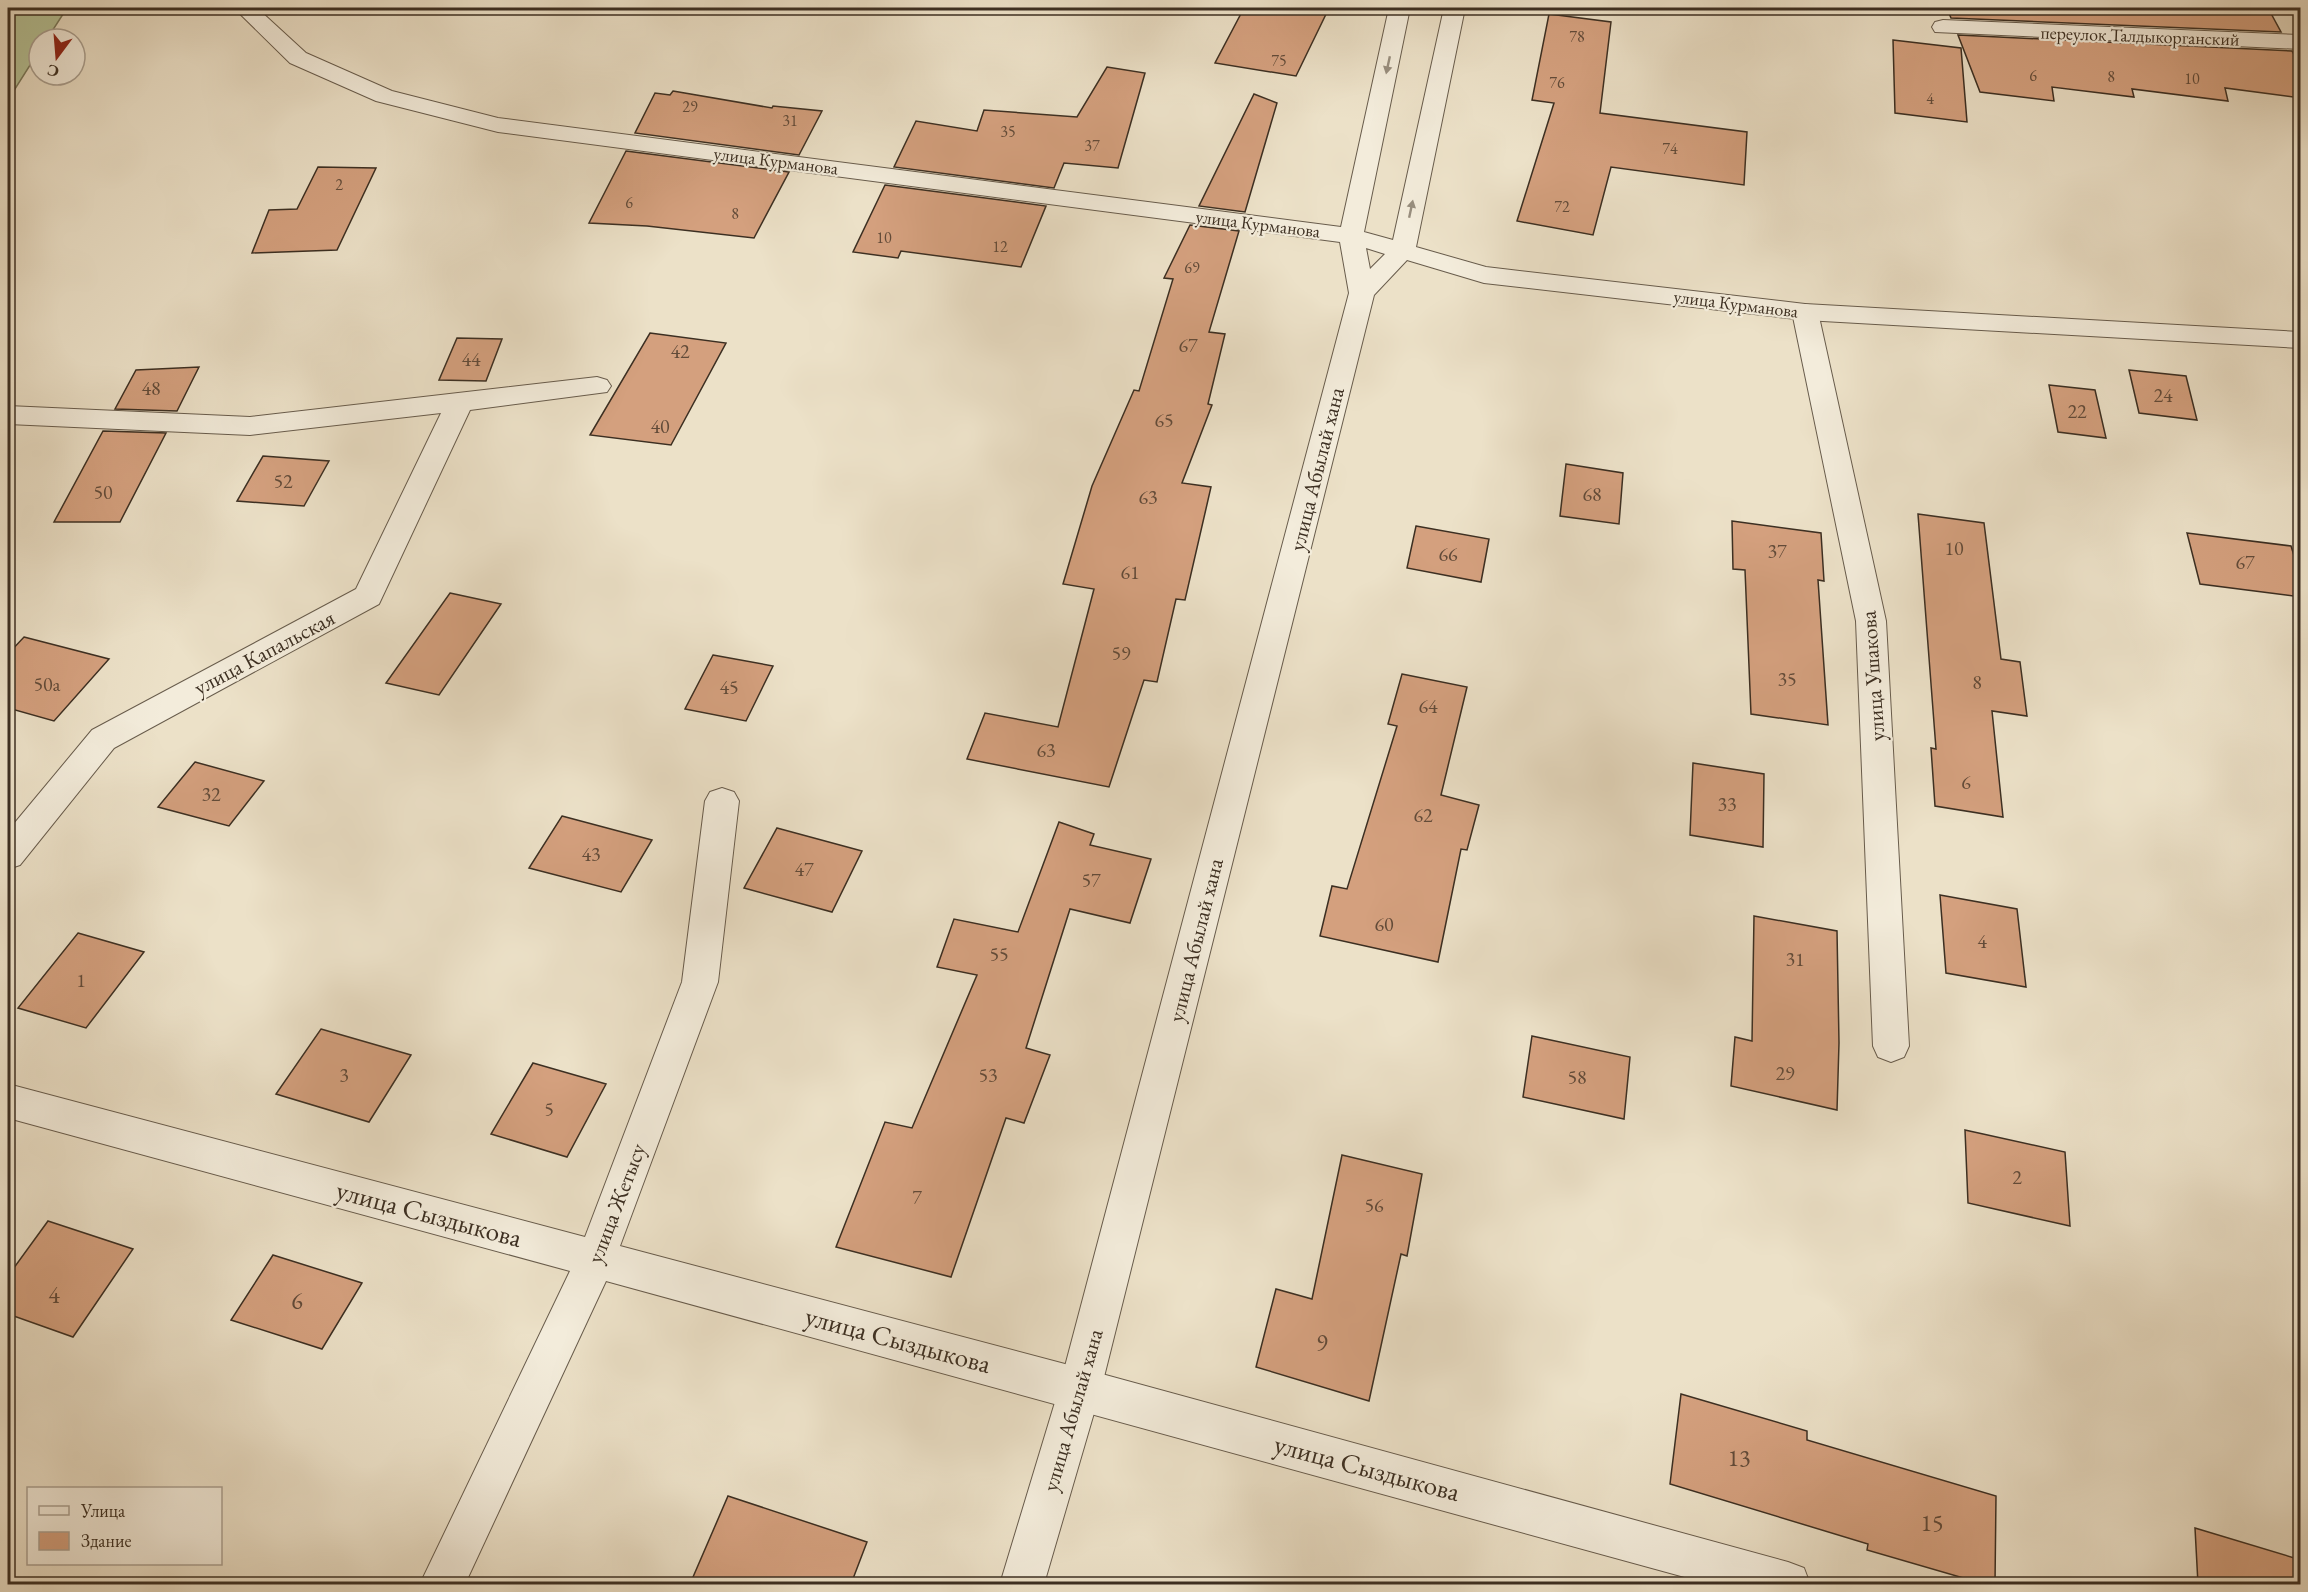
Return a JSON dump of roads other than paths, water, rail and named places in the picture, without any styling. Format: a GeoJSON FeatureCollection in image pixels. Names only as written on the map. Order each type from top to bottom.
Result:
{"type":"FeatureCollection","features":[{"type":"Feature","properties":{"kind":"street","name":"улица Курманова"},"geometry":{"type":"LineString","coordinates":[[245,8],[298,58],[384,96],[498,125],[1351,236],[1484,275],[1805,312],[2301,340]]}},
{"type":"Feature","properties":{"kind":"street","name":"улица Абылай хана"},"geometry":{"type":"LineString","coordinates":[[1022,1584],[1080,1389],[1362,292],[1351,236],[1400,8]]}},
{"type":"Feature","properties":{"kind":"street"},"geometry":{"type":"LineString","coordinates":[[1402,250],[1455,8]]}},
{"type":"Feature","properties":{"kind":"street","name":"переулок Талдыкорганский"},"geometry":{"type":"LineString","coordinates":[[1943,27],[2301,42]]}},
{"type":"Feature","properties":{"kind":"street","name":"улица Абылай хана"},"geometry":{"type":"LineString","coordinates":[[1362,292],[1402,250]]}},
{"type":"Feature","properties":{"kind":"street","name":"улица Ушакова"},"geometry":{"type":"LineString","coordinates":[[1805,312],[1871,621],[1891,1046]]}},
{"type":"Feature","properties":{"kind":"street"},"geometry":{"type":"LineString","coordinates":[[8,415],[250,426],[597,386]]}},
{"type":"Feature","properties":{"kind":"street","name":"улица Капальская"},"geometry":{"type":"LineString","coordinates":[[8,855],[103,740],[368,596],[460,402]]}},
{"type":"Feature","properties":{"kind":"street","name":"улица Жетысу"},"geometry":{"type":"LineString","coordinates":[[442,1584],[596,1259],[700,982],[722,801]]}},
{"type":"Feature","properties":{"kind":"street","name":"улица Сыздыкова"},"geometry":{"type":"LineString","coordinates":[[8,1101],[1080,1389],[1788,1584]]}}]}
